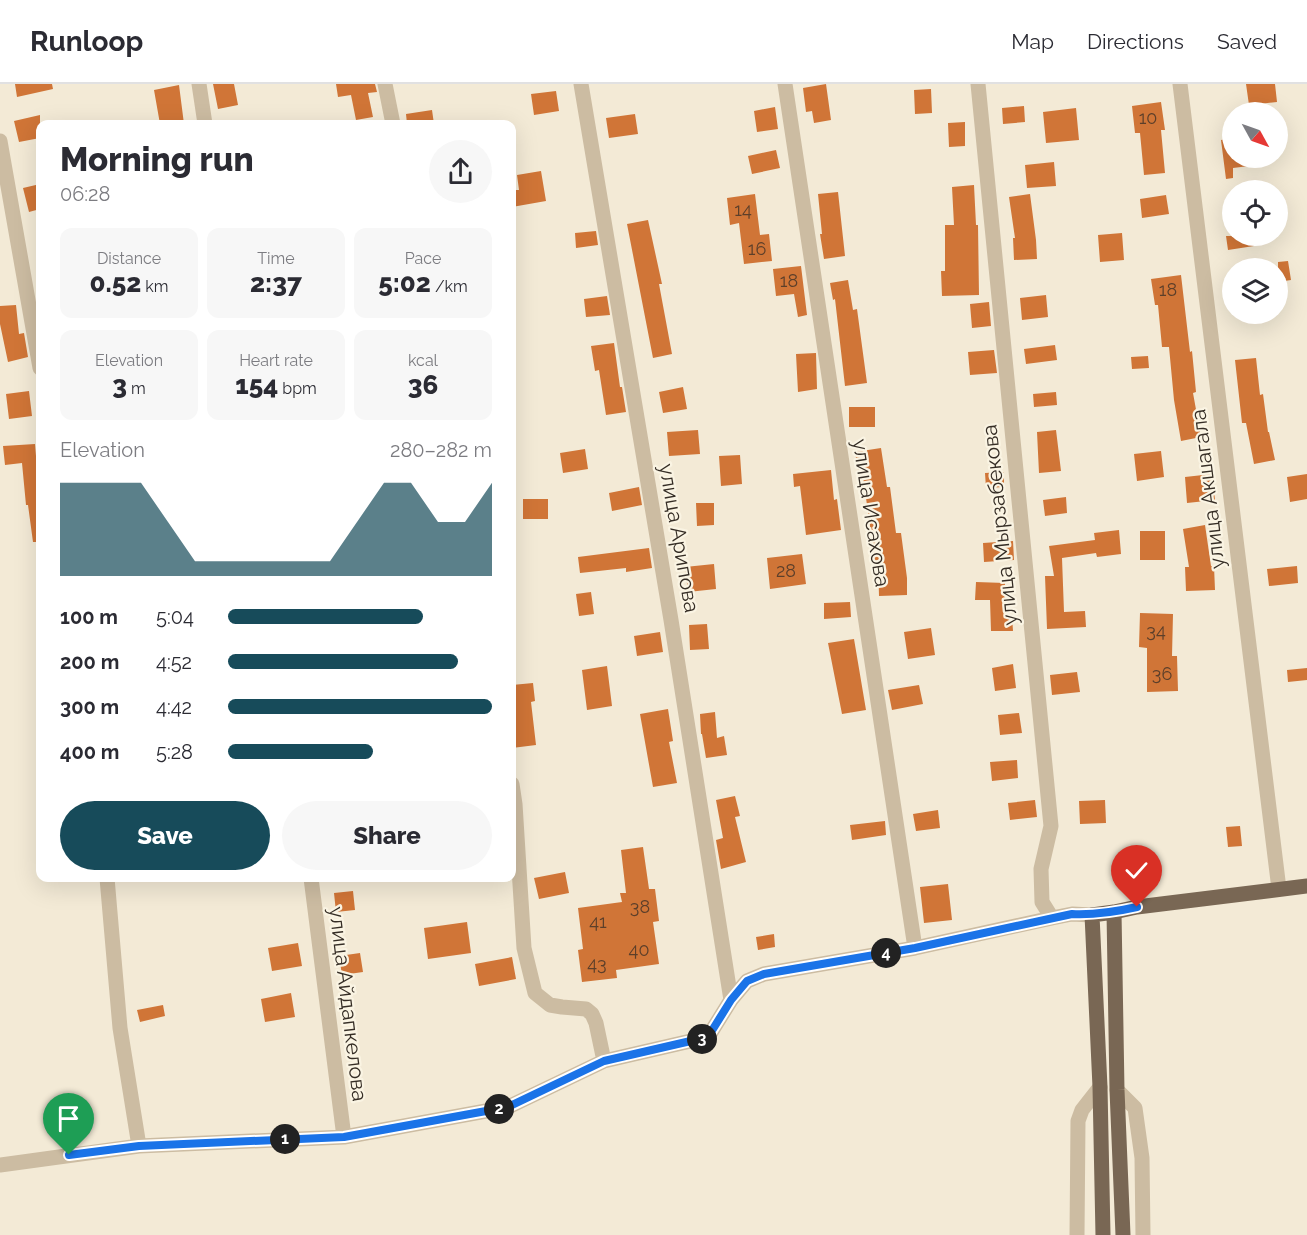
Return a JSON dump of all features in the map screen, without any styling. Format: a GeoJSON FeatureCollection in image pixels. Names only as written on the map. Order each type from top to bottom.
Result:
{"type":"FeatureCollection","features":[{"type":"Feature","properties":{"kind":"main road"},"geometry":{"type":"LineString","coordinates":[[1103,1235],[1100,1087],[1092,915],[1137,907],[1307,886]]}},
{"type":"Feature","properties":{"kind":"main road"},"geometry":{"type":"LineString","coordinates":[[1114,912],[1117,1090],[1123,1235]]}},
{"type":"Feature","properties":{"kind":"street"},"geometry":{"type":"LineString","coordinates":[[199,84],[204,120]]}},
{"type":"Feature","properties":{"kind":"street"},"geometry":{"type":"LineString","coordinates":[[385,84],[392,120]]}},
{"type":"Feature","properties":{"kind":"street","name":"улица Арипова"},"geometry":{"type":"LineString","coordinates":[[581,84],[671,620],[731,1000]]}},
{"type":"Feature","properties":{"kind":"street","name":"улица Исахова"},"geometry":{"type":"LineString","coordinates":[[785,84],[915,948]]}},
{"type":"Feature","properties":{"kind":"street","name":"улица Мырзабекова"},"geometry":{"type":"LineString","coordinates":[[978,84],[1051,826],[1041,869],[1042,902],[1052,918]]}},
{"type":"Feature","properties":{"kind":"street","name":"улица Акшагала"},"geometry":{"type":"LineString","coordinates":[[1180,84],[1279,889]]}},
{"type":"Feature","properties":{"kind":"street"},"geometry":{"type":"LineString","coordinates":[[0,141],[36,345]]}},
{"type":"Feature","properties":{"kind":"street"},"geometry":{"type":"LineString","coordinates":[[516,820],[524,948],[535,993],[550,1005],[586,1008],[596,1023],[604,1061]]}},
{"type":"Feature","properties":{"kind":"street"},"geometry":{"type":"LineString","coordinates":[[107,882],[120,1028],[139,1146]]}},
{"type":"Feature","properties":{"kind":"street","name":"улица Айдапкелова"},"geometry":{"type":"LineString","coordinates":[[312,882],[344,1137]]}},
{"type":"Feature","properties":{"kind":"street"},"geometry":{"type":"LineString","coordinates":[[0,1165],[139,1146],[344,1137],[508,1107],[604,1061],[708,1037],[731,1000],[747,981],[764,974],[915,948],[1072,914],[1092,915]]}},
{"type":"Feature","properties":{"kind":"street"},"geometry":{"type":"LineString","coordinates":[[1077,1235],[1078,1121],[1082,1110],[1100,1087]]}},
{"type":"Feature","properties":{"kind":"street"},"geometry":{"type":"LineString","coordinates":[[1117,1090],[1135,1108],[1143,1158],[1143,1235]]}},
{"type":"Feature","properties":{"kind":"building"},"geometry":{"type":"Polygon","coordinates":[[[15,84],[52,84],[53,89],[17,97],[15,84]]]}},
{"type":"Feature","properties":{"kind":"building"},"geometry":{"type":"Polygon","coordinates":[[[213,84],[234,84],[238,105],[218,109],[213,84]]]}},
{"type":"Feature","properties":{"kind":"building"},"geometry":{"type":"Polygon","coordinates":[[[336,84],[375,84],[377,92],[368,93],[373,117],[356,120],[351,95],[338,97],[336,84]]]}},
{"type":"Feature","properties":{"kind":"building"},"geometry":{"type":"Polygon","coordinates":[[[826,84],[831,120],[814,123],[812,111],[806,112],[803,88],[826,84]]]}},
{"type":"Feature","properties":{"kind":"building"},"geometry":{"type":"Polygon","coordinates":[[[1246,84],[1275,84],[1277,102],[1249,102],[1246,84]]]}},
{"type":"Feature","properties":{"kind":"building"},"geometry":{"type":"Polygon","coordinates":[[[179,85],[183,120],[159,120],[154,90],[179,85]]]}},
{"type":"Feature","properties":{"kind":"building"},"geometry":{"type":"Polygon","coordinates":[[[931,89],[932,113],[915,114],[914,90],[931,89]]]}},
{"type":"Feature","properties":{"kind":"building"},"geometry":{"type":"Polygon","coordinates":[[[556,91],[559,111],[534,115],[531,94],[556,91]]]}},
{"type":"Feature","properties":{"kind":"building"},"geometry":{"type":"Polygon","coordinates":[[[1161,102],[1165,130],[1161,130],[1165,173],[1144,175],[1140,133],[1135,133],[1132,106],[1161,102]]]}},
{"type":"Feature","properties":{"kind":"building"},"geometry":{"type":"Polygon","coordinates":[[[1024,106],[1025,122],[1003,124],[1002,108],[1024,106]]]}},
{"type":"Feature","properties":{"kind":"building"},"geometry":{"type":"Polygon","coordinates":[[[775,107],[778,129],[757,132],[754,111],[775,107]]]}},
{"type":"Feature","properties":{"kind":"building"},"geometry":{"type":"Polygon","coordinates":[[[1076,108],[1079,140],[1046,143],[1043,112],[1076,108]]]}},
{"type":"Feature","properties":{"kind":"building"},"geometry":{"type":"Polygon","coordinates":[[[432,110],[433,120],[407,120],[406,114],[432,110]]]}},
{"type":"Feature","properties":{"kind":"building"},"geometry":{"type":"Polygon","coordinates":[[[635,114],[638,134],[609,138],[606,118],[635,114]]]}},
{"type":"Feature","properties":{"kind":"building"},"geometry":{"type":"Polygon","coordinates":[[[40,115],[40,120],[36,120],[36,139],[19,142],[14,121],[40,115]]]}},
{"type":"Feature","properties":{"kind":"building"},"geometry":{"type":"Polygon","coordinates":[[[965,122],[965,146],[949,147],[948,123],[965,122]]]}},
{"type":"Feature","properties":{"kind":"building"},"geometry":{"type":"Polygon","coordinates":[[[776,150],[780,168],[752,174],[748,156],[776,150]]]}},
{"type":"Feature","properties":{"kind":"building"},"geometry":{"type":"Polygon","coordinates":[[[1054,162],[1056,186],[1027,188],[1025,165],[1054,162]]]}},
{"type":"Feature","properties":{"kind":"building"},"geometry":{"type":"Polygon","coordinates":[[[1225,168],[1233,168],[1233,178],[1226,179],[1225,168]]]}},
{"type":"Feature","properties":{"kind":"building"},"geometry":{"type":"Polygon","coordinates":[[[541,171],[546,201],[516,206],[516,190],[519,190],[517,175],[541,171]]]}},
{"type":"Feature","properties":{"kind":"building"},"geometry":{"type":"Polygon","coordinates":[[[36,185],[36,210],[29,212],[23,188],[36,185]]]}},
{"type":"Feature","properties":{"kind":"building"},"geometry":{"type":"Polygon","coordinates":[[[974,185],[976,225],[978,225],[979,295],[942,296],[941,271],[945,271],[945,225],[954,225],[952,187],[974,185]]]}},
{"type":"Feature","properties":{"kind":"building"},"geometry":{"type":"Polygon","coordinates":[[[838,192],[845,256],[824,259],[818,194],[838,192]]]}},
{"type":"Feature","properties":{"kind":"building"},"geometry":{"type":"Polygon","coordinates":[[[755,194],[760,235],[769,234],[772,261],[744,264],[739,223],[730,225],[727,198],[755,194]]]}},
{"type":"Feature","properties":{"kind":"building"},"geometry":{"type":"Polygon","coordinates":[[[1030,194],[1037,259],[1014,260],[1013,238],[1015,238],[1009,197],[1030,194]]]}},
{"type":"Feature","properties":{"kind":"building"},"geometry":{"type":"Polygon","coordinates":[[[1166,195],[1169,214],[1142,218],[1140,199],[1166,195]]]}},
{"type":"Feature","properties":{"kind":"building"},"geometry":{"type":"Polygon","coordinates":[[[648,220],[662,284],[659,284],[672,354],[653,358],[627,224],[648,220]]]}},
{"type":"Feature","properties":{"kind":"building"},"geometry":{"type":"Polygon","coordinates":[[[596,231],[598,245],[576,248],[575,233],[596,231]]]}},
{"type":"Feature","properties":{"kind":"building"},"geometry":{"type":"Polygon","coordinates":[[[1122,233],[1124,260],[1100,262],[1098,235],[1122,233]]]}},
{"type":"Feature","properties":{"kind":"building"},"geometry":{"type":"Polygon","coordinates":[[[1227,246],[1254,246],[1228,250],[1227,246]]]}},
{"type":"Feature","properties":{"kind":"building"},"geometry":{"type":"Polygon","coordinates":[[[1288,261],[1291,280],[1288,280],[1288,261]]]}},
{"type":"Feature","properties":{"kind":"building"},"geometry":{"type":"Polygon","coordinates":[[[801,266],[807,315],[798,317],[794,294],[776,296],[773,269],[801,266]]]}},
{"type":"Feature","properties":{"kind":"building"},"geometry":{"type":"Polygon","coordinates":[[[1181,275],[1190,352],[1192,351],[1196,392],[1193,393],[1201,437],[1181,441],[1169,347],[1162,347],[1158,305],[1155,305],[1151,279],[1181,275]]]}},
{"type":"Feature","properties":{"kind":"building"},"geometry":{"type":"Polygon","coordinates":[[[848,280],[853,310],[857,309],[867,383],[845,386],[835,299],[833,300],[830,283],[848,280]]]}},
{"type":"Feature","properties":{"kind":"building"},"geometry":{"type":"Polygon","coordinates":[[[1046,295],[1048,317],[1022,320],[1020,298],[1046,295]]]}},
{"type":"Feature","properties":{"kind":"building"},"geometry":{"type":"Polygon","coordinates":[[[607,296],[610,315],[586,317],[584,299],[607,296]]]}},
{"type":"Feature","properties":{"kind":"building"},"geometry":{"type":"Polygon","coordinates":[[[989,302],[991,326],[972,328],[970,304],[989,302]]]}},
{"type":"Feature","properties":{"kind":"building"},"geometry":{"type":"Polygon","coordinates":[[[16,305],[19,334],[24,333],[28,357],[8,362],[0,324],[0,306],[16,305]]]}},
{"type":"Feature","properties":{"kind":"building"},"geometry":{"type":"Polygon","coordinates":[[[614,343],[626,412],[606,415],[599,370],[595,371],[591,346],[614,343]]]}},
{"type":"Feature","properties":{"kind":"building"},"geometry":{"type":"Polygon","coordinates":[[[1055,345],[1057,360],[1026,364],[1024,349],[1055,345]]]}},
{"type":"Feature","properties":{"kind":"building"},"geometry":{"type":"Polygon","coordinates":[[[994,350],[997,373],[970,375],[968,352],[994,350]]]}},
{"type":"Feature","properties":{"kind":"building"},"geometry":{"type":"Polygon","coordinates":[[[816,353],[817,389],[798,392],[796,354],[816,353]]]}},
{"type":"Feature","properties":{"kind":"building"},"geometry":{"type":"Polygon","coordinates":[[[1148,356],[1149,368],[1132,369],[1131,357],[1148,356]]]}},
{"type":"Feature","properties":{"kind":"building"},"geometry":{"type":"Polygon","coordinates":[[[1256,358],[1260,395],[1263,394],[1268,432],[1275,460],[1254,464],[1246,423],[1242,423],[1235,360],[1256,358]]]}},
{"type":"Feature","properties":{"kind":"building"},"geometry":{"type":"Polygon","coordinates":[[[683,387],[687,409],[663,413],[659,392],[683,387]]]}},
{"type":"Feature","properties":{"kind":"building"},"geometry":{"type":"Polygon","coordinates":[[[29,391],[32,416],[9,419],[6,394],[29,391]]]}},
{"type":"Feature","properties":{"kind":"building"},"geometry":{"type":"Polygon","coordinates":[[[1056,392],[1057,405],[1034,407],[1033,394],[1056,392]]]}},
{"type":"Feature","properties":{"kind":"building"},"geometry":{"type":"Polygon","coordinates":[[[849,407],[875,407],[875,427],[849,427],[849,407]]]}},
{"type":"Feature","properties":{"kind":"building"},"geometry":{"type":"Polygon","coordinates":[[[698,430],[700,454],[669,456],[667,432],[698,430]]]}},
{"type":"Feature","properties":{"kind":"building"},"geometry":{"type":"Polygon","coordinates":[[[1056,430],[1061,471],[1039,473],[1037,432],[1056,430]]]}},
{"type":"Feature","properties":{"kind":"building"},"geometry":{"type":"Polygon","coordinates":[[[35,444],[36,542],[33,542],[28,505],[26,505],[22,463],[5,465],[3,446],[35,444]]]}},
{"type":"Feature","properties":{"kind":"building"},"geometry":{"type":"Polygon","coordinates":[[[881,448],[887,487],[890,487],[896,533],[901,533],[907,595],[879,596],[878,560],[875,561],[862,470],[858,470],[855,452],[881,448]]]}},
{"type":"Feature","properties":{"kind":"building"},"geometry":{"type":"Polygon","coordinates":[[[585,449],[588,469],[563,473],[560,453],[585,449]]]}},
{"type":"Feature","properties":{"kind":"building"},"geometry":{"type":"Polygon","coordinates":[[[1161,451],[1164,477],[1137,481],[1134,454],[1161,451]]]}},
{"type":"Feature","properties":{"kind":"building"},"geometry":{"type":"Polygon","coordinates":[[[740,455],[742,484],[721,486],[719,456],[740,455]]]}},
{"type":"Feature","properties":{"kind":"building"},"geometry":{"type":"Polygon","coordinates":[[[831,470],[834,500],[837,499],[841,530],[806,535],[800,486],[794,487],[793,474],[831,470]]]}},
{"type":"Feature","properties":{"kind":"building"},"geometry":{"type":"Polygon","coordinates":[[[1004,472],[1004,487],[986,488],[985,473],[1004,472]]]}},
{"type":"Feature","properties":{"kind":"building"},"geometry":{"type":"Polygon","coordinates":[[[1212,474],[1215,500],[1187,503],[1185,477],[1212,474]]]}},
{"type":"Feature","properties":{"kind":"building"},"geometry":{"type":"Polygon","coordinates":[[[1307,474],[1307,499],[1290,502],[1287,477],[1307,474]]]}},
{"type":"Feature","properties":{"kind":"building"},"geometry":{"type":"Polygon","coordinates":[[[639,487],[642,505],[612,511],[609,493],[639,487]]]}},
{"type":"Feature","properties":{"kind":"building"},"geometry":{"type":"Polygon","coordinates":[[[1066,497],[1067,513],[1045,516],[1043,500],[1066,497]]]}},
{"type":"Feature","properties":{"kind":"building"},"geometry":{"type":"Polygon","coordinates":[[[523,499],[548,499],[548,519],[523,519],[523,499]]]}},
{"type":"Feature","properties":{"kind":"building"},"geometry":{"type":"Polygon","coordinates":[[[696,503],[714,503],[714,525],[697,526],[696,503]]]}},
{"type":"Feature","properties":{"kind":"building"},"geometry":{"type":"Polygon","coordinates":[[[1205,525],[1211,566],[1214,566],[1215,590],[1186,591],[1185,567],[1189,567],[1183,529],[1205,525]]]}},
{"type":"Feature","properties":{"kind":"building"},"geometry":{"type":"Polygon","coordinates":[[[1119,530],[1121,554],[1097,557],[1096,553],[1062,558],[1064,612],[1085,611],[1086,627],[1047,629],[1045,576],[1054,576],[1049,546],[1095,540],[1094,533],[1119,530]]]}},
{"type":"Feature","properties":{"kind":"building"},"geometry":{"type":"Polygon","coordinates":[[[1140,531],[1165,531],[1165,560],[1140,560],[1140,531]]]}},
{"type":"Feature","properties":{"kind":"building"},"geometry":{"type":"Polygon","coordinates":[[[1013,541],[1014,560],[984,562],[983,543],[1013,541]]]}},
{"type":"Feature","properties":{"kind":"building"},"geometry":{"type":"Polygon","coordinates":[[[649,548],[652,568],[626,572],[626,568],[580,573],[578,557],[649,548]]]}},
{"type":"Feature","properties":{"kind":"building"},"geometry":{"type":"Polygon","coordinates":[[[802,554],[806,584],[770,589],[767,558],[802,554]]]}},
{"type":"Feature","properties":{"kind":"building"},"geometry":{"type":"Polygon","coordinates":[[[714,564],[716,589],[688,592],[685,567],[714,564]]]}},
{"type":"Feature","properties":{"kind":"building"},"geometry":{"type":"Polygon","coordinates":[[[1297,566],[1298,583],[1269,586],[1267,569],[1297,566]]]}},
{"type":"Feature","properties":{"kind":"building"},"geometry":{"type":"Polygon","coordinates":[[[976,582],[1005,583],[1004,616],[1012,616],[1013,631],[991,631],[990,600],[975,600],[976,582]]]}},
{"type":"Feature","properties":{"kind":"building"},"geometry":{"type":"Polygon","coordinates":[[[591,592],[594,614],[579,616],[576,594],[591,592]]]}},
{"type":"Feature","properties":{"kind":"building"},"geometry":{"type":"Polygon","coordinates":[[[850,602],[851,617],[824,619],[824,603],[850,602]]]}},
{"type":"Feature","properties":{"kind":"building"},"geometry":{"type":"Polygon","coordinates":[[[1140,613],[1173,614],[1172,656],[1177,656],[1178,691],[1147,692],[1147,648],[1139,647],[1140,613]]]}},
{"type":"Feature","properties":{"kind":"building"},"geometry":{"type":"Polygon","coordinates":[[[707,624],[709,649],[690,650],[689,625],[707,624]]]}},
{"type":"Feature","properties":{"kind":"building"},"geometry":{"type":"Polygon","coordinates":[[[931,628],[935,655],[908,659],[904,632],[931,628]]]}},
{"type":"Feature","properties":{"kind":"building"},"geometry":{"type":"Polygon","coordinates":[[[660,632],[663,652],[637,656],[634,636],[660,632]]]}},
{"type":"Feature","properties":{"kind":"building"},"geometry":{"type":"Polygon","coordinates":[[[854,639],[866,710],[842,714],[828,643],[854,639]]]}},
{"type":"Feature","properties":{"kind":"building"},"geometry":{"type":"Polygon","coordinates":[[[1013,664],[1016,688],[995,691],[992,668],[1013,664]]]}},
{"type":"Feature","properties":{"kind":"building"},"geometry":{"type":"Polygon","coordinates":[[[607,666],[612,706],[587,710],[582,670],[607,666]]]}},
{"type":"Feature","properties":{"kind":"building"},"geometry":{"type":"Polygon","coordinates":[[[1307,668],[1307,680],[1288,682],[1287,670],[1307,668]]]}},
{"type":"Feature","properties":{"kind":"building"},"geometry":{"type":"Polygon","coordinates":[[[1077,672],[1080,692],[1052,695],[1050,675],[1077,672]]]}},
{"type":"Feature","properties":{"kind":"building"},"geometry":{"type":"Polygon","coordinates":[[[533,683],[535,701],[531,702],[536,745],[516,748],[516,685],[533,683]]]}},
{"type":"Feature","properties":{"kind":"building"},"geometry":{"type":"Polygon","coordinates":[[[919,685],[923,704],[892,710],[888,690],[919,685]]]}},
{"type":"Feature","properties":{"kind":"building"},"geometry":{"type":"Polygon","coordinates":[[[668,709],[673,741],[669,742],[677,783],[653,787],[640,714],[668,709]]]}},
{"type":"Feature","properties":{"kind":"building"},"geometry":{"type":"Polygon","coordinates":[[[715,712],[717,738],[724,736],[727,755],[706,758],[700,714],[715,712]]]}},
{"type":"Feature","properties":{"kind":"building"},"geometry":{"type":"Polygon","coordinates":[[[1019,713],[1022,733],[1000,735],[998,715],[1019,713]]]}},
{"type":"Feature","properties":{"kind":"building"},"geometry":{"type":"Polygon","coordinates":[[[1017,760],[1018,778],[992,781],[990,762],[1017,760]]]}},
{"type":"Feature","properties":{"kind":"building"},"geometry":{"type":"Polygon","coordinates":[[[735,796],[740,816],[735,817],[746,862],[721,869],[716,840],[723,838],[716,800],[735,796]]]}},
{"type":"Feature","properties":{"kind":"building"},"geometry":{"type":"Polygon","coordinates":[[[1035,800],[1037,817],[1010,820],[1008,803],[1035,800]]]}},
{"type":"Feature","properties":{"kind":"building"},"geometry":{"type":"Polygon","coordinates":[[[1105,800],[1106,823],[1080,824],[1079,801],[1105,800]]]}},
{"type":"Feature","properties":{"kind":"building"},"geometry":{"type":"Polygon","coordinates":[[[938,810],[940,828],[916,831],[913,814],[938,810]]]}},
{"type":"Feature","properties":{"kind":"building"},"geometry":{"type":"Polygon","coordinates":[[[885,821],[886,835],[852,840],[850,825],[885,821]]]}},
{"type":"Feature","properties":{"kind":"building"},"geometry":{"type":"Polygon","coordinates":[[[1240,826],[1242,846],[1228,847],[1226,827],[1240,826]]]}},
{"type":"Feature","properties":{"kind":"building"},"geometry":{"type":"Polygon","coordinates":[[[643,847],[649,889],[655,889],[659,921],[653,922],[659,964],[616,970],[617,978],[582,982],[578,950],[583,949],[578,908],[622,902],[620,893],[626,893],[621,850],[643,847]]]}},
{"type":"Feature","properties":{"kind":"building"},"geometry":{"type":"Polygon","coordinates":[[[565,872],[569,893],[539,899],[534,878],[565,872]]]}},
{"type":"Feature","properties":{"kind":"building"},"geometry":{"type":"Polygon","coordinates":[[[948,884],[952,920],[924,923],[920,887],[948,884]]]}},
{"type":"Feature","properties":{"kind":"building"},"geometry":{"type":"Polygon","coordinates":[[[353,891],[355,910],[336,912],[334,893],[353,891]]]}},
{"type":"Feature","properties":{"kind":"building"},"geometry":{"type":"Polygon","coordinates":[[[467,922],[471,953],[428,959],[424,928],[467,922]]]}},
{"type":"Feature","properties":{"kind":"building"},"geometry":{"type":"Polygon","coordinates":[[[774,934],[775,947],[758,950],[756,937],[774,934]]]}},
{"type":"Feature","properties":{"kind":"building"},"geometry":{"type":"Polygon","coordinates":[[[298,943],[302,966],[272,971],[268,948],[298,943]]]}},
{"type":"Feature","properties":{"kind":"building"},"geometry":{"type":"Polygon","coordinates":[[[360,953],[363,972],[342,975],[339,956],[360,953]]]}},
{"type":"Feature","properties":{"kind":"building"},"geometry":{"type":"Polygon","coordinates":[[[512,957],[516,979],[479,986],[475,964],[512,957]]]}},
{"type":"Feature","properties":{"kind":"building"},"geometry":{"type":"Polygon","coordinates":[[[291,993],[295,1017],[265,1022],[261,999],[291,993]]]}},
{"type":"Feature","properties":{"kind":"building"},"geometry":{"type":"Polygon","coordinates":[[[163,1005],[165,1016],[140,1022],[137,1010],[163,1005]]]}},
{"type":"Feature","properties":{"kind":"route"},"geometry":{"type":"LineString","coordinates":[[69,1155],[139,1146],[344,1137],[508,1107],[604,1061],[708,1037],[731,1000],[747,981],[764,974],[915,948],[1072,914],[1092,915],[1137,907]]}}]}
